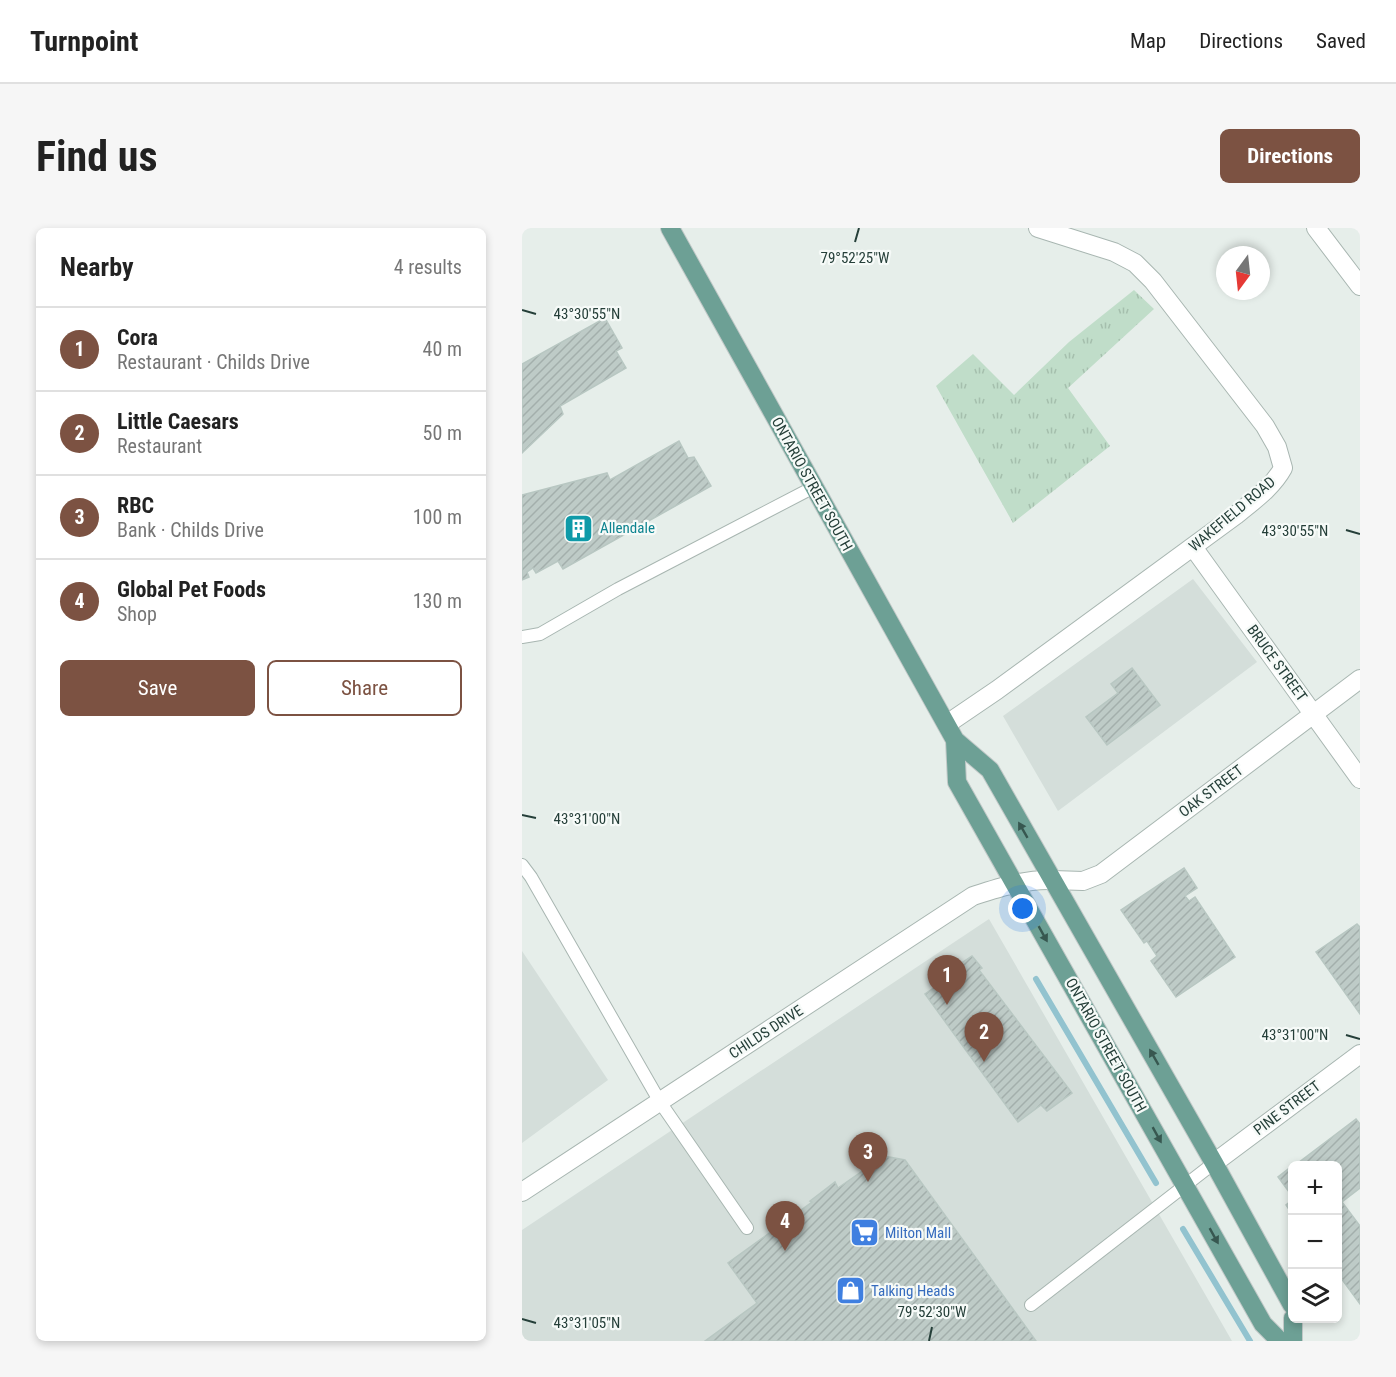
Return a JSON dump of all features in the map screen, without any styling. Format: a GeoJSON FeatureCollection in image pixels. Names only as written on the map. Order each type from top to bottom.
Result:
{"type":"FeatureCollection","features":[{"type":"Feature","properties":{"kind":"main road","name":"ONTARIO STREET SOUTH"},"geometry":{"type":"LineString","coordinates":[[670,228],[951,732],[990,770],[1288,1296]]}},
{"type":"Feature","properties":{"kind":"main road","name":"ONTARIO STREET SOUTH"},"geometry":{"type":"LineString","coordinates":[[951,732],[957,782],[1263,1324],[1280,1341]]}},
{"type":"Feature","properties":{"kind":"main road"},"geometry":{"type":"LineString","coordinates":[[1293,1323],[1293,1341]]}},
{"type":"Feature","properties":{"kind":"street","name":"WAKEFIELD ROAD"},"geometry":{"type":"LineString","coordinates":[[951,732],[1006,684],[1236,515],[1278,478],[1283,468],[1278,447],[1265,426],[1165,297],[1135,263],[1114,252],[1038,228]]}},
{"type":"Feature","properties":{"kind":"street"},"geometry":{"type":"LineString","coordinates":[[1316,228],[1360,286]]}},
{"type":"Feature","properties":{"kind":"street","name":"BRUCE STREET"},"geometry":{"type":"LineString","coordinates":[[1194,547],[1360,779]]}},
{"type":"Feature","properties":{"kind":"street","name":"OAK STREET"},"geometry":{"type":"LineString","coordinates":[[1014,883],[1032,880],[1083,881],[1101,874],[1360,679]]}},
{"type":"Feature","properties":{"kind":"street","name":"CHILDS DRIVE"},"geometry":{"type":"LineString","coordinates":[[522,1192],[973,896],[1014,883]]}},
{"type":"Feature","properties":{"kind":"street","name":"PINE STREET"},"geometry":{"type":"LineString","coordinates":[[1214,1163],[1360,1054]]}},
{"type":"Feature","properties":{"kind":"lane"},"geometry":{"type":"LineString","coordinates":[[522,637],[540,634],[618,589],[814,487]]}},
{"type":"Feature","properties":{"kind":"lane"},"geometry":{"type":"LineString","coordinates":[[522,865],[660,1102],[747,1228]]}},
{"type":"Feature","properties":{"kind":"lane"},"geometry":{"type":"LineString","coordinates":[[1031,1305],[1214,1163]]}},
{"type":"Feature","properties":{"kind":"shaded area"},"geometry":{"type":"Polygon","coordinates":[[[1193,579],[1257,662],[1058,811],[1003,716],[1193,579]]]}},
{"type":"Feature","properties":{"kind":"shaded area","name":"Milton Mall"},"geometry":{"type":"Polygon","coordinates":[[[989,919],[1232,1341],[522,1341],[522,1230],[989,919]]]}},
{"type":"Feature","properties":{"kind":"shaded area"},"geometry":{"type":"Polygon","coordinates":[[[522,951],[608,1080],[522,1143],[522,951]]]}},
{"type":"Feature","properties":{"kind":"green space"},"geometry":{"type":"Polygon","coordinates":[[[1134,290],[1154,309],[1068,388],[1110,446],[1013,523],[936,386],[973,354],[1014,395],[1069,342],[1134,290]]]}},
{"type":"Feature","properties":{"kind":"building"},"geometry":{"type":"Polygon","coordinates":[[[605,318],[622,348],[616,351],[626,368],[560,406],[563,414],[522,453],[522,364],[605,318]]]}},
{"type":"Feature","properties":{"kind":"building","name":"Allendale"},"geometry":{"type":"Polygon","coordinates":[[[679,441],[688,458],[694,457],[711,486],[563,569],[558,561],[536,573],[533,568],[527,572],[529,577],[522,580],[522,495],[607,473],[610,480],[679,441]]]}},
{"type":"Feature","properties":{"kind":"building"},"geometry":{"type":"Polygon","coordinates":[[[1132,668],[1160,705],[1107,745],[1086,717],[1118,693],[1111,684],[1132,668]]]}},
{"type":"Feature","properties":{"kind":"building"},"geometry":{"type":"Polygon","coordinates":[[[1184,868],[1197,888],[1185,896],[1189,901],[1195,897],[1235,957],[1176,997],[1151,961],[1157,956],[1147,941],[1144,943],[1121,910],[1184,868]]]}},
{"type":"Feature","properties":{"kind":"building"},"geometry":{"type":"Polygon","coordinates":[[[1357,924],[1360,927],[1360,1014],[1316,952],[1357,924]]]}},
{"type":"Feature","properties":{"kind":"building"},"geometry":{"type":"Polygon","coordinates":[[[972,956],[982,968],[979,970],[1072,1093],[1047,1111],[1041,1105],[1018,1122],[925,994],[963,968],[960,964],[972,956]]]}},
{"type":"Feature","properties":{"kind":"building"},"geometry":{"type":"Polygon","coordinates":[[[1356,1119],[1360,1124],[1360,1188],[1342,1202],[1342,1161],[1301,1161],[1356,1119]]]}},
{"type":"Feature","properties":{"kind":"building","name":"Milton Mall"},"geometry":{"type":"Polygon","coordinates":[[[884,1156],[905,1160],[1036,1341],[705,1341],[757,1303],[728,1263],[812,1202],[810,1201],[835,1182],[838,1188],[884,1156]]]}},
{"type":"Feature","properties":{"kind":"building"},"geometry":{"type":"Polygon","coordinates":[[[1288,1169],[1288,1191],[1278,1177],[1288,1169]]]}},
{"type":"Feature","properties":{"kind":"building"},"geometry":{"type":"Polygon","coordinates":[[[1342,1202],[1360,1226],[1360,1304],[1342,1279],[1342,1202]]]}},
{"type":"Feature","properties":{"kind":"waterway"},"geometry":{"type":"LineString","coordinates":[[1036,979],[1156,1183]]}},
{"type":"Feature","properties":{"kind":"waterway"},"geometry":{"type":"LineString","coordinates":[[1183,1229],[1250,1341]]}},
{"type":"Feature","properties":{"kind":"place","name":"Allendale"},"geometry":{"type":"Point","coordinates":[579,528]}},
{"type":"Feature","properties":{"kind":"place","name":"Cora"},"geometry":{"type":"Point","coordinates":[947,1005]}},
{"type":"Feature","properties":{"kind":"place","name":"Little Caesars"},"geometry":{"type":"Point","coordinates":[984,1062]}},
{"type":"Feature","properties":{"kind":"place","name":"RBC"},"geometry":{"type":"Point","coordinates":[868,1182]}},
{"type":"Feature","properties":{"kind":"place","name":"Milton Mall"},"geometry":{"type":"Point","coordinates":[864,1233]}},
{"type":"Feature","properties":{"kind":"place","name":"Global Pet Foods"},"geometry":{"type":"Point","coordinates":[785,1251]}},
{"type":"Feature","properties":{"kind":"place","name":"Talking Heads"},"geometry":{"type":"Point","coordinates":[850,1291]}}]}
